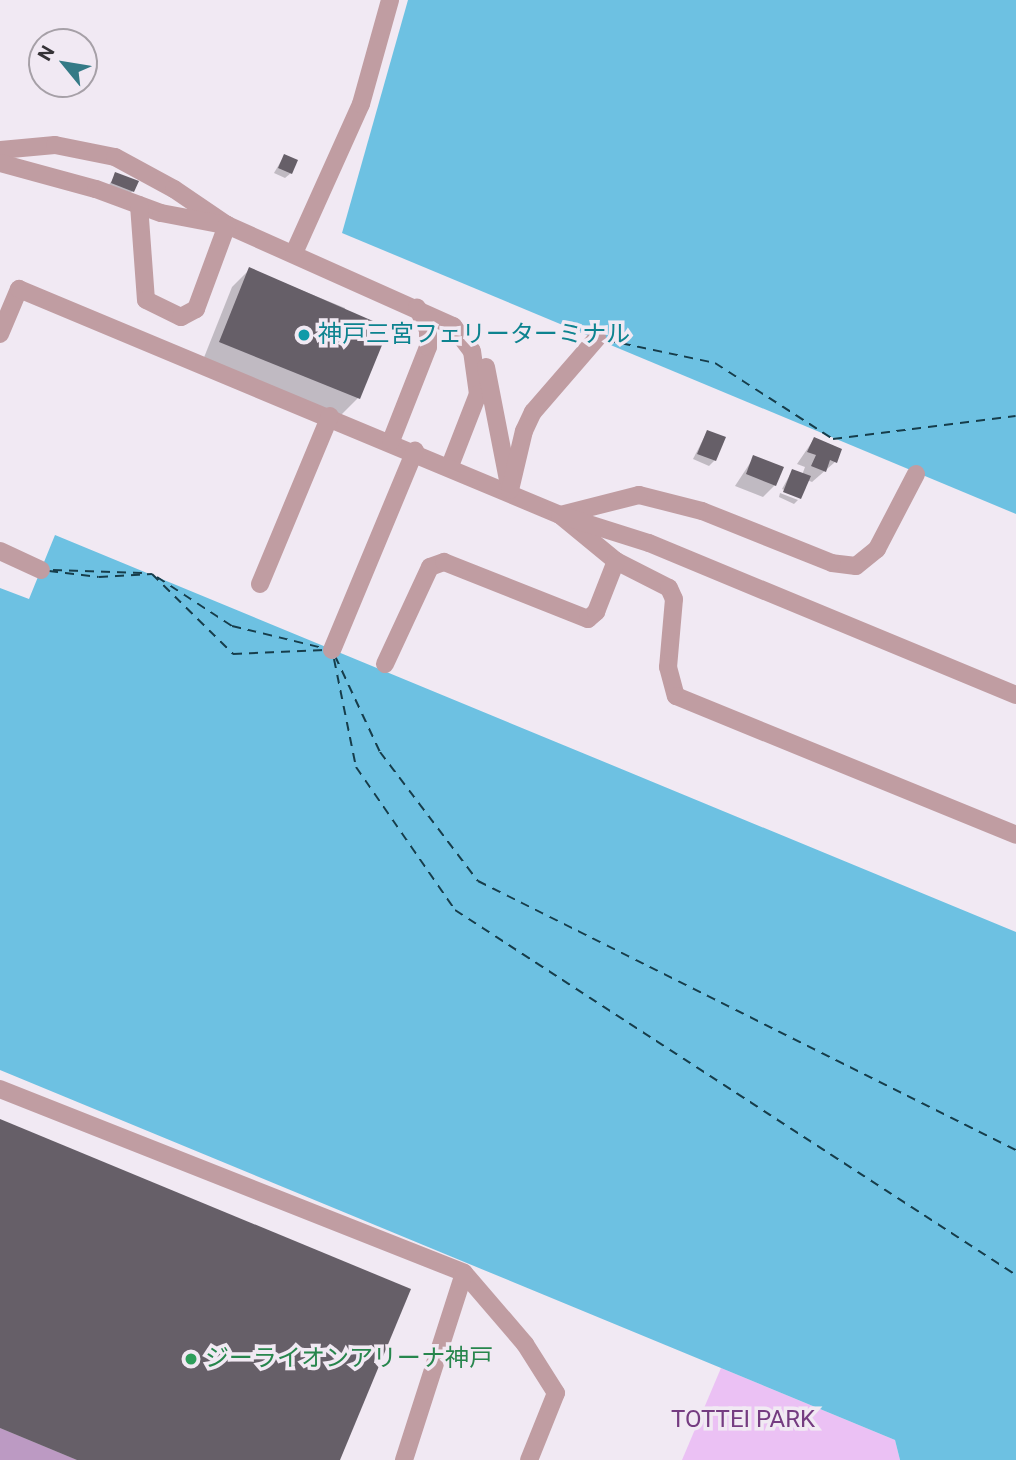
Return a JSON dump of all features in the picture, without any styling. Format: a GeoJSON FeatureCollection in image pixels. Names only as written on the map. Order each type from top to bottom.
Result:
{"type":"FeatureCollection","features":[{"type":"Feature","properties":{"kind":"lane"},"geometry":{"type":"LineString","coordinates":[[294,253],[361,104],[390,0]]}},
{"type":"Feature","properties":{"kind":"lane"},"geometry":{"type":"LineString","coordinates":[[0,150],[55,145],[115,157],[174,188],[227,225]]}},
{"type":"Feature","properties":{"kind":"lane"},"geometry":{"type":"LineString","coordinates":[[0,163],[139,205],[227,225],[417,307],[458,330],[486,368],[510,490]]}},
{"type":"Feature","properties":{"kind":"lane"},"geometry":{"type":"LineString","coordinates":[[139,205],[146,300],[181,317],[196,309],[227,225]]}},
{"type":"Feature","properties":{"kind":"lane"},"geometry":{"type":"LineString","coordinates":[[0,334],[19,289],[510,490],[560,515],[649,544],[1016,695]]}},
{"type":"Feature","properties":{"kind":"lane"},"geometry":{"type":"LineString","coordinates":[[391,441],[428,347],[428,330],[417,307]]}},
{"type":"Feature","properties":{"kind":"lane"},"geometry":{"type":"LineString","coordinates":[[510,490],[524,431],[533,412],[597,338]]}},
{"type":"Feature","properties":{"kind":"lane"},"geometry":{"type":"LineString","coordinates":[[450,466],[477,402],[472,351]]}},
{"type":"Feature","properties":{"kind":"lane"},"geometry":{"type":"LineString","coordinates":[[260,584],[330,416]]}},
{"type":"Feature","properties":{"kind":"lane"},"geometry":{"type":"LineString","coordinates":[[332,650],[415,451]]}},
{"type":"Feature","properties":{"kind":"lane"},"geometry":{"type":"LineString","coordinates":[[560,515],[639,495],[702,511],[832,563],[856,566],[877,549],[916,474]]}},
{"type":"Feature","properties":{"kind":"lane"},"geometry":{"type":"LineString","coordinates":[[560,515],[616,561],[669,588],[674,599],[668,667],[676,696],[1016,835]]}},
{"type":"Feature","properties":{"kind":"lane"},"geometry":{"type":"LineString","coordinates":[[0,551],[41,570]]}},
{"type":"Feature","properties":{"kind":"lane"},"geometry":{"type":"LineString","coordinates":[[385,664],[423,576],[444,562],[572,615],[588,619],[596,612],[616,561]]}},
{"type":"Feature","properties":{"kind":"lane"},"geometry":{"type":"LineString","coordinates":[[0,1089],[464,1273],[525,1345],[556,1393],[529,1460]]}},
{"type":"Feature","properties":{"kind":"lane"},"geometry":{"type":"LineString","coordinates":[[404,1460],[464,1273]]}},
{"type":"Feature","properties":{"kind":"green space","name":"TOTTEI PARK"},"geometry":{"type":"Polygon","coordinates":[[[721,1368],[895,1440],[900,1460],[682,1460],[721,1368]]]}},
{"type":"Feature","properties":{"kind":"green space"},"geometry":{"type":"Polygon","coordinates":[[[0,1428],[77,1460],[0,1460],[0,1428]]]}},
{"type":"Feature","properties":{"kind":"water"},"geometry":{"type":"Polygon","coordinates":[[[408,0],[1016,0],[1016,514],[342,233],[408,0]]]}},
{"type":"Feature","properties":{"kind":"water"},"geometry":{"type":"Polygon","coordinates":[[[55,535],[1016,932],[1016,1460],[900,1460],[895,1440],[0,1070],[0,588],[29,599],[55,535]]]}},
{"type":"Feature","properties":{"kind":"building"},"geometry":{"type":"Polygon","coordinates":[[[284,154],[298,160],[292,174],[278,168],[284,154]]]}},
{"type":"Feature","properties":{"kind":"building"},"geometry":{"type":"Polygon","coordinates":[[[115,172],[139,181],[134,192],[111,183],[115,172]]]}},
{"type":"Feature","properties":{"kind":"building","name":"神戸三宮フェリーターミナル"},"geometry":{"type":"Polygon","coordinates":[[[249,267],[389,328],[360,399],[219,342],[249,267]]]}},
{"type":"Feature","properties":{"kind":"building"},"geometry":{"type":"Polygon","coordinates":[[[707,430],[726,437],[716,461],[697,454],[707,430]]]}},
{"type":"Feature","properties":{"kind":"building"},"geometry":{"type":"Polygon","coordinates":[[[814,437],[842,449],[837,463],[830,460],[826,472],[811,466],[816,455],[807,452],[814,437]]]}},
{"type":"Feature","properties":{"kind":"building"},"geometry":{"type":"Polygon","coordinates":[[[753,455],[784,467],[776,486],[746,474],[753,455]]]}},
{"type":"Feature","properties":{"kind":"building"},"geometry":{"type":"Polygon","coordinates":[[[792,469],[811,476],[801,499],[783,492],[792,469]]]}},
{"type":"Feature","properties":{"kind":"building","name":"ジーライオンアリーナ神戸"},"geometry":{"type":"Polygon","coordinates":[[[0,1119],[411,1289],[340,1460],[77,1460],[0,1428],[0,1119]]]}},
{"type":"Feature","properties":{"kind":"ferry route"},"geometry":{"type":"LineString","coordinates":[[606,340],[715,363],[833,439],[1016,416]]}},
{"type":"Feature","properties":{"kind":"ferry route"},"geometry":{"type":"LineString","coordinates":[[53,570],[142,573]]}},
{"type":"Feature","properties":{"kind":"ferry route"},"geometry":{"type":"LineString","coordinates":[[49,571],[99,577],[152,574],[233,654],[325,650]]}},
{"type":"Feature","properties":{"kind":"ferry route"},"geometry":{"type":"LineString","coordinates":[[157,577],[232,626],[323,648]]}},
{"type":"Feature","properties":{"kind":"ferry route"},"geometry":{"type":"LineString","coordinates":[[335,656],[380,752],[478,881],[1016,1150]]}},
{"type":"Feature","properties":{"kind":"ferry route"},"geometry":{"type":"LineString","coordinates":[[334,659],[356,767],[455,910],[1016,1275]]}},
{"type":"Feature","properties":{"kind":"place","name":"神戸三宮フェリーターミナル"},"geometry":{"type":"Point","coordinates":[304,335]}},
{"type":"Feature","properties":{"kind":"place","name":"ジーライオンアリーナ神戸"},"geometry":{"type":"Point","coordinates":[191,1359]}}]}
